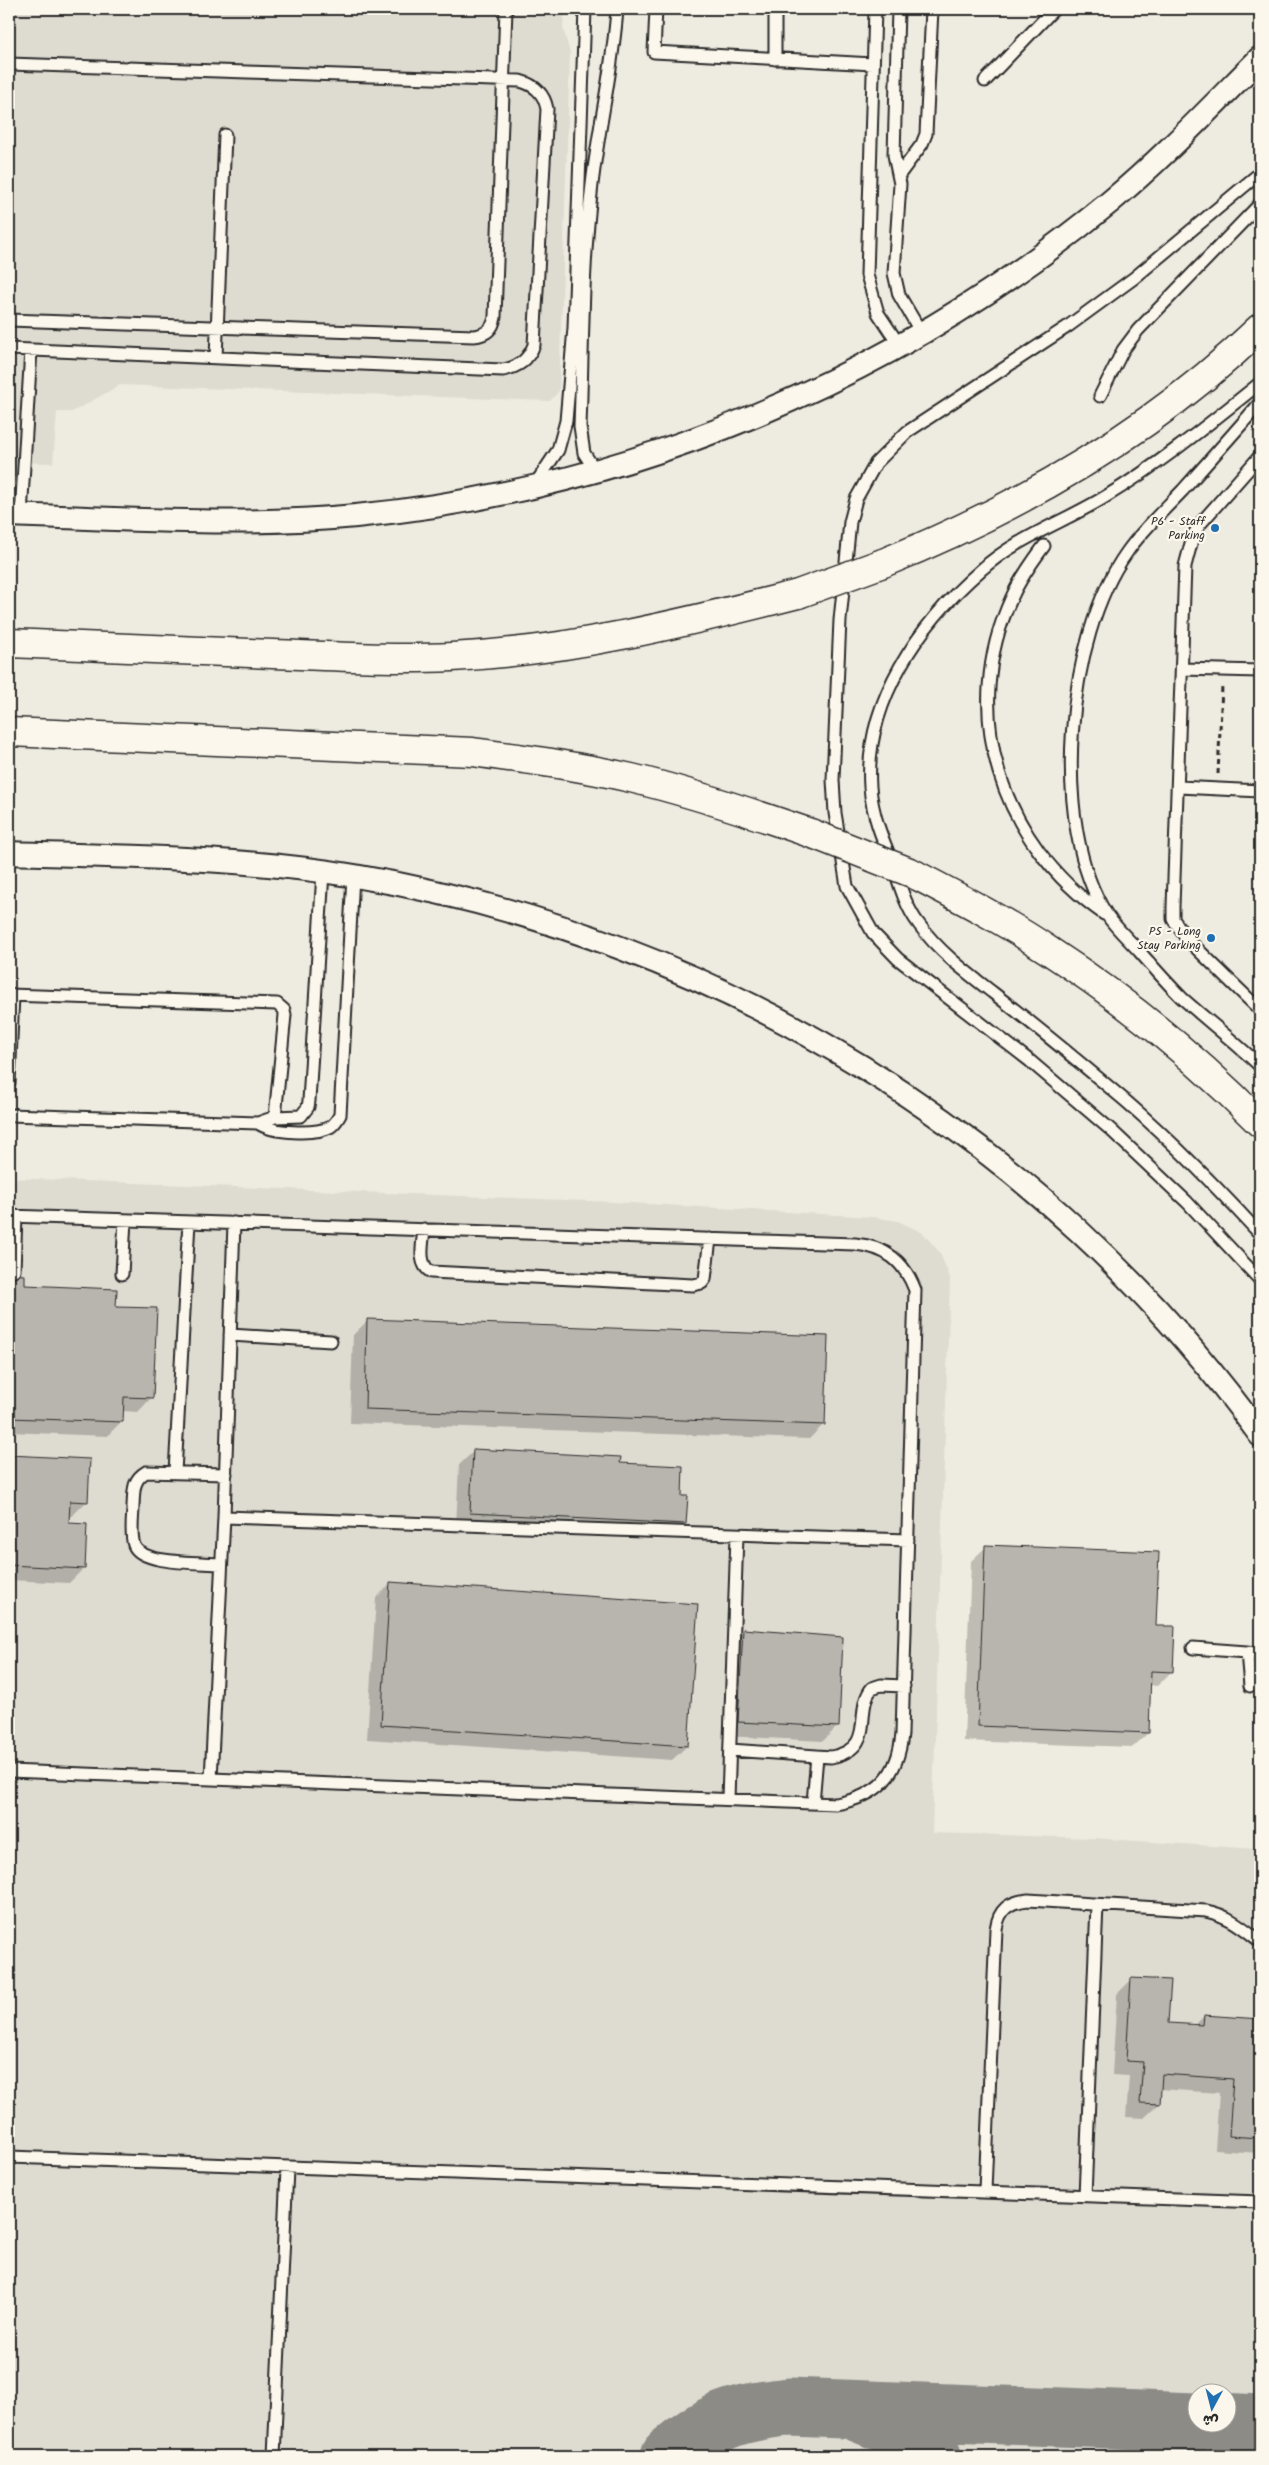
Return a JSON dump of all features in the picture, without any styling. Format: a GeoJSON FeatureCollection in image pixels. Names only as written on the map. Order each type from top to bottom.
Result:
{"type":"FeatureCollection","features":[{"type":"Feature","properties":{"kind":"street"},"geometry":{"type":"LineString","coordinates":[[15,515],[210,522],[283,521],[356,516],[430,507],[533,486],[595,470],[687,441],[774,408],[816,389],[922,334],[1000,284],[1111,201],[1146,171],[1260,58]]}},
{"type":"Feature","properties":{"kind":"street"},"geometry":{"type":"LineString","coordinates":[[9,643],[375,658],[452,657],[529,651],[606,640],[681,624],[798,594],[883,563],[987,517],[1079,466],[1151,418],[1220,364],[1260,328]]}},
{"type":"Feature","properties":{"kind":"street"},"geometry":{"type":"LineString","coordinates":[[9,732],[473,752],[535,760],[629,778],[722,803],[813,834],[912,873],[980,909],[1039,944],[1111,993],[1172,1040],[1260,1123]]}},
{"type":"Feature","properties":{"kind":"street"},"geometry":{"type":"LineString","coordinates":[[9,853],[221,861],[353,876],[492,906],[536,919],[623,949],[749,1004],[884,1080],[989,1153],[1086,1236],[1174,1327],[1260,1435]]}},
{"type":"Feature","properties":{"kind":"lane"},"geometry":{"type":"LineString","coordinates":[[9,320],[474,336],[488,331],[494,322],[496,312],[506,9]]}},
{"type":"Feature","properties":{"kind":"lane"},"geometry":{"type":"LineString","coordinates":[[533,486],[551,463],[563,436],[566,421],[574,328],[584,9]]}},
{"type":"Feature","properties":{"kind":"lane"},"geometry":{"type":"LineString","coordinates":[[595,470],[584,452],[580,426],[588,221],[598,141],[615,44],[617,9]]}},
{"type":"Feature","properties":{"kind":"lane"},"geometry":{"type":"LineString","coordinates":[[656,9],[654,52],[873,64]]}},
{"type":"Feature","properties":{"kind":"lane"},"geometry":{"type":"LineString","coordinates":[[875,9],[867,275],[878,313],[900,346]]}},
{"type":"Feature","properties":{"kind":"lane"},"geometry":{"type":"LineString","coordinates":[[898,9],[894,155],[899,175],[895,280],[899,295],[922,334]]}},
{"type":"Feature","properties":{"kind":"lane"},"geometry":{"type":"LineString","coordinates":[[899,175],[922,144],[926,134],[932,9]]}},
{"type":"Feature","properties":{"kind":"lane"},"geometry":{"type":"LineString","coordinates":[[985,81],[1054,9]]}},
{"type":"Feature","properties":{"kind":"lane"},"geometry":{"type":"LineString","coordinates":[[775,14],[775,59]]}},
{"type":"Feature","properties":{"kind":"lane"},"geometry":{"type":"LineString","coordinates":[[9,64],[520,81],[536,88],[542,95],[548,109],[535,337],[527,359],[513,368],[503,370],[9,350]]}},
{"type":"Feature","properties":{"kind":"lane"},"geometry":{"type":"LineString","coordinates":[[216,358],[225,135]]}},
{"type":"Feature","properties":{"kind":"lane"},"geometry":{"type":"LineString","coordinates":[[1260,173],[1167,252],[1114,293],[907,432],[876,463],[856,499],[850,522],[840,620],[833,780],[835,813],[846,886],[873,933],[898,959],[1030,1061],[1111,1130],[1193,1209],[1260,1280]]}},
{"type":"Feature","properties":{"kind":"lane"},"geometry":{"type":"LineString","coordinates":[[1100,396],[1123,350],[1138,330],[1260,204]]}},
{"type":"Feature","properties":{"kind":"lane"},"geometry":{"type":"LineString","coordinates":[[15,515],[31,350]]}},
{"type":"Feature","properties":{"kind":"lane"},"geometry":{"type":"LineString","coordinates":[[1260,383],[1201,430],[1124,485],[1093,504],[1017,544],[984,566],[964,584],[939,611],[900,668],[878,720],[870,772],[870,787],[877,824],[909,906],[923,930],[971,976],[1112,1089],[1198,1170],[1260,1234]]}},
{"type":"Feature","properties":{"kind":"lane"},"geometry":{"type":"LineString","coordinates":[[1260,403],[1127,552],[1105,591],[1089,636],[1075,708],[1072,756],[1073,798],[1079,840],[1093,890],[1109,917],[1182,998],[1226,1034],[1260,1066]]}},
{"type":"Feature","properties":{"kind":"lane"},"geometry":{"type":"LineString","coordinates":[[1260,456],[1200,524],[1193,536],[1185,566],[1179,787],[1173,919],[1196,948],[1260,1010]]}},
{"type":"Feature","properties":{"kind":"lane"},"geometry":{"type":"LineString","coordinates":[[1044,546],[1026,571],[1012,597],[995,648],[989,685],[989,716],[992,746],[999,776],[1010,804],[1032,844],[1061,880],[1083,900],[1109,917]]}},
{"type":"Feature","properties":{"kind":"lane"},"geometry":{"type":"LineString","coordinates":[[1182,669],[1260,671]]}},
{"type":"Feature","properties":{"kind":"lane"},"geometry":{"type":"LineString","coordinates":[[1179,787],[1260,791]]}},
{"type":"Feature","properties":{"kind":"lane"},"geometry":{"type":"LineString","coordinates":[[9,1115],[258,1123],[275,1117],[301,1116],[308,1107],[323,872]]}},
{"type":"Feature","properties":{"kind":"lane"},"geometry":{"type":"LineString","coordinates":[[258,1123],[270,1130],[316,1131],[334,1124],[340,1115],[353,876]]}},
{"type":"Feature","properties":{"kind":"lane"},"geometry":{"type":"LineString","coordinates":[[9,1083],[11,995],[277,1004],[284,1010],[285,1015],[275,1117]]}},
{"type":"Feature","properties":{"kind":"lane"},"geometry":{"type":"LineString","coordinates":[[9,1771],[836,1804],[854,1801],[870,1793],[884,1782],[894,1768],[900,1751],[904,1686],[916,1290],[910,1275],[893,1257],[872,1246],[234,1222],[13,1216],[14,1271]]}},
{"type":"Feature","properties":{"kind":"lane"},"geometry":{"type":"LineString","coordinates":[[122,1274],[125,1220]]}},
{"type":"Feature","properties":{"kind":"lane"},"geometry":{"type":"LineString","coordinates":[[175,1472],[189,1222]]}},
{"type":"Feature","properties":{"kind":"lane"},"geometry":{"type":"LineString","coordinates":[[211,1779],[226,1474],[234,1222]]}},
{"type":"Feature","properties":{"kind":"lane"},"geometry":{"type":"LineString","coordinates":[[424,1229],[422,1260],[431,1272],[693,1285],[702,1283],[705,1279],[710,1239]]}},
{"type":"Feature","properties":{"kind":"lane"},"geometry":{"type":"LineString","coordinates":[[230,1335],[331,1341]]}},
{"type":"Feature","properties":{"kind":"lane"},"geometry":{"type":"LineString","coordinates":[[221,1564],[152,1559],[136,1550],[132,1537],[136,1481],[146,1472],[226,1474]]}},
{"type":"Feature","properties":{"kind":"lane"},"geometry":{"type":"LineString","coordinates":[[224,1517],[908,1540]]}},
{"type":"Feature","properties":{"kind":"lane"},"geometry":{"type":"LineString","coordinates":[[728,1799],[737,1535]]}},
{"type":"Feature","properties":{"kind":"lane"},"geometry":{"type":"LineString","coordinates":[[1193,1648],[1260,1653]]}},
{"type":"Feature","properties":{"kind":"lane"},"geometry":{"type":"LineString","coordinates":[[1247,1652],[1250,1686]]}},
{"type":"Feature","properties":{"kind":"lane"},"geometry":{"type":"LineString","coordinates":[[730,1750],[838,1756],[855,1745],[861,1733],[868,1695],[872,1688],[880,1685],[904,1686]]}},
{"type":"Feature","properties":{"kind":"lane"},"geometry":{"type":"LineString","coordinates":[[812,1803],[817,1756]]}},
{"type":"Feature","properties":{"kind":"lane"},"geometry":{"type":"LineString","coordinates":[[985,2191],[997,1921],[1005,1907],[1011,1902],[1019,1901],[1216,1913],[1234,1920],[1260,1941]]}},
{"type":"Feature","properties":{"kind":"lane"},"geometry":{"type":"LineString","coordinates":[[1085,2196],[1097,1906]]}},
{"type":"Feature","properties":{"kind":"lane"},"geometry":{"type":"LineString","coordinates":[[9,2158],[1260,2202]]}},
{"type":"Feature","properties":{"kind":"lane"},"geometry":{"type":"LineString","coordinates":[[274,2456],[287,2169]]}},
{"type":"Feature","properties":{"kind":"path"},"geometry":{"type":"LineString","coordinates":[[1218,790],[1223,670]]}},
{"type":"Feature","properties":{"kind":"shaded area"},"geometry":{"type":"Polygon","coordinates":[[[9,9],[565,9],[563,28],[570,53],[559,391],[550,401],[120,385],[72,412],[57,412],[53,463],[9,462],[9,9]]]}},
{"type":"Feature","properties":{"kind":"shaded area"},"geometry":{"type":"Polygon","coordinates":[[[9,1178],[613,1202],[872,1217],[898,1221],[923,1233],[940,1253],[950,1278],[932,1833],[1093,1838],[1256,1849],[1260,1854],[1260,2456],[9,2456],[9,1178]]]}},
{"type":"Feature","properties":{"kind":"building"},"geometry":{"type":"Polygon","coordinates":[[[9,1274],[25,1275],[25,1285],[117,1289],[116,1307],[157,1308],[153,1398],[124,1397],[123,1422],[9,1418],[9,1274]]]}},
{"type":"Feature","properties":{"kind":"building"},"geometry":{"type":"Polygon","coordinates":[[[367,1319],[828,1336],[825,1425],[365,1409],[367,1319]]]}},
{"type":"Feature","properties":{"kind":"building"},"geometry":{"type":"Polygon","coordinates":[[[473,1449],[621,1457],[620,1463],[683,1466],[682,1496],[688,1496],[686,1524],[470,1513],[473,1449]]]}},
{"type":"Feature","properties":{"kind":"building"},"geometry":{"type":"Polygon","coordinates":[[[9,1455],[90,1459],[88,1502],[70,1501],[69,1523],[87,1524],[85,1569],[9,1565],[9,1455]]]}},
{"type":"Feature","properties":{"kind":"building"},"geometry":{"type":"Polygon","coordinates":[[[985,1545],[1159,1552],[1156,1626],[1175,1626],[1173,1672],[1151,1671],[1149,1733],[978,1726],[985,1545]]]}},
{"type":"Feature","properties":{"kind":"building"},"geometry":{"type":"Polygon","coordinates":[[[390,1582],[698,1604],[688,1746],[381,1725],[390,1582]]]}},
{"type":"Feature","properties":{"kind":"building"},"geometry":{"type":"Polygon","coordinates":[[[743,1629],[843,1637],[839,1727],[738,1722],[743,1629]]]}},
{"type":"Feature","properties":{"kind":"building"},"geometry":{"type":"Polygon","coordinates":[[[1131,1978],[1171,1980],[1168,2023],[1203,2025],[1204,2015],[1260,2019],[1260,2138],[1229,2136],[1233,2079],[1162,2074],[1160,2104],[1140,2103],[1143,2062],[1126,2061],[1131,1978]]]}},
{"type":"Feature","properties":{"kind":"taxiway"},"geometry":{"type":"LineString","coordinates":[[670,2456],[698,2434],[725,2420],[739,2415],[789,2407],[1186,2422]]}},
{"type":"Feature","properties":{"kind":"taxiway"},"geometry":{"type":"LineString","coordinates":[[860,2413],[900,2429],[932,2456]]}},
{"type":"Feature","properties":{"kind":"taxiway"},"geometry":{"type":"LineString","coordinates":[[1236,2423],[1260,2424]]}},
{"type":"Feature","properties":{"kind":"place","name":"P6 - Staff Parking"},"geometry":{"type":"Point","coordinates":[1215,528]}},
{"type":"Feature","properties":{"kind":"place","name":"P5 - Long Stay Parking"},"geometry":{"type":"Point","coordinates":[1211,938]}}]}
